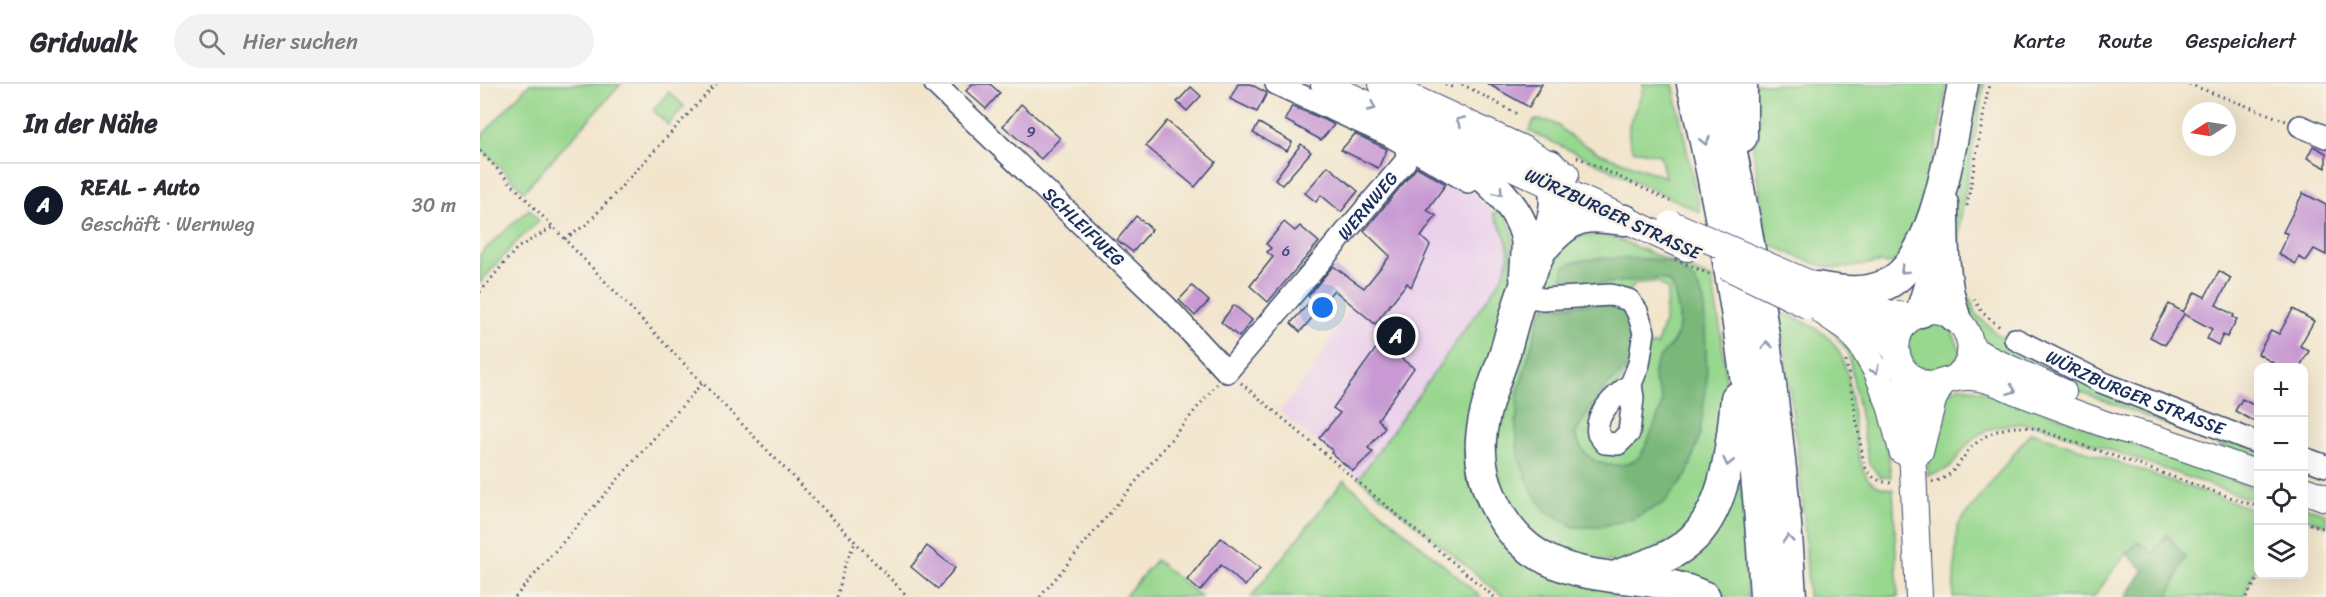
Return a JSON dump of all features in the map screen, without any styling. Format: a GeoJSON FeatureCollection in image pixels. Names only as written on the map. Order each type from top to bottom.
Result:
{"type":"FeatureCollection","features":[{"type":"Feature","properties":{"kind":"highway"},"geometry":{"type":"LineString","coordinates":[[1692,84],[1706,143],[1741,341],[1755,457],[1765,597]]}},
{"type":"Feature","properties":{"kind":"highway"},"geometry":{"type":"LineString","coordinates":[[1718,84],[1743,200],[1766,337],[1788,540],[1791,597]]}},
{"type":"Feature","properties":{"kind":"highway"},"geometry":{"type":"LineString","coordinates":[[1743,84],[1743,200]]}},
{"type":"Feature","properties":{"kind":"highway"},"geometry":{"type":"LineString","coordinates":[[1814,297],[1862,292],[1886,285],[1910,265],[1932,220],[1944,177],[1963,84]]}},
{"type":"Feature","properties":{"kind":"highway"},"geometry":{"type":"LineString","coordinates":[[1413,137],[1468,164],[1499,191],[1535,242]]}},
{"type":"Feature","properties":{"kind":"highway"},"geometry":{"type":"LineString","coordinates":[[1560,176],[1534,202],[1535,242],[1481,437],[1481,459],[1486,482],[1494,503],[1506,523],[1521,542],[1538,555],[1567,569],[1672,584],[1705,597]]}},
{"type":"Feature","properties":{"kind":"highway"},"geometry":{"type":"LineString","coordinates":[[1944,177],[1945,260],[1950,304],[1955,317]]}},
{"type":"Feature","properties":{"kind":"highway"},"geometry":{"type":"LineString","coordinates":[[1535,242],[1580,218],[1597,216],[1625,220]]}},
{"type":"Feature","properties":{"kind":"highway"},"geometry":{"type":"LineString","coordinates":[[1916,315],[1929,286],[1932,220]]}},
{"type":"Feature","properties":{"kind":"highway"},"geometry":{"type":"LineString","coordinates":[[1611,577],[1660,560],[1685,545],[1701,528],[1718,499],[1730,458],[1741,341]]}},
{"type":"Feature","properties":{"kind":"main road","name":"WÜRZBURGER STRASSE"},"geometry":{"type":"LineString","coordinates":[[1324,84],[1413,137],[1458,142],[1560,176],[1673,233],[1814,297],[1884,337],[1896,351]]}},
{"type":"Feature","properties":{"kind":"main road","name":"WÜRZBURGER STRASSE"},"geometry":{"type":"LineString","coordinates":[[1382,84],[1523,149],[1625,220],[1673,233]]}},
{"type":"Feature","properties":{"kind":"main road","name":"WÜRZBURGER STRASSE"},"geometry":{"type":"LineString","coordinates":[[1814,297],[1890,315],[1916,315]]}},
{"type":"Feature","properties":{"kind":"main road"},"geometry":{"type":"LineString","coordinates":[[1814,297],[1848,329],[1862,346],[1877,372],[1890,405],[1911,480]]}},
{"type":"Feature","properties":{"kind":"main road"},"geometry":{"type":"LineString","coordinates":[[1911,480],[1933,400],[1948,382],[1967,365],[1971,348],[1969,335],[1963,324],[1944,312],[1932,310],[1916,315],[1903,326],[1897,338],[1896,351],[1899,363],[1906,374],[1917,381],[1928,385],[1948,382],[1980,378],[2102,424],[2149,436],[2254,472]]}},
{"type":"Feature","properties":{"kind":"main road"},"geometry":{"type":"LineString","coordinates":[[1971,348],[1989,359],[2107,411],[2149,436]]}},
{"type":"Feature","properties":{"kind":"main road"},"geometry":{"type":"LineString","coordinates":[[1906,374],[1910,408],[1911,480],[1919,597]]}},
{"type":"Feature","properties":{"kind":"main road"},"geometry":{"type":"LineString","coordinates":[[2308,491],[2326,498]]}},
{"type":"Feature","properties":{"kind":"street","name":"SCHLEIFWEG"},"geometry":{"type":"LineString","coordinates":[[935,84],[1167,307],[1227,372]]}},
{"type":"Feature","properties":{"kind":"street"},"geometry":{"type":"LineString","coordinates":[[1276,84],[1390,136],[1413,137],[1417,150],[1468,182]]}},
{"type":"Feature","properties":{"kind":"street"},"geometry":{"type":"LineString","coordinates":[[2300,126],[2326,136]]}},
{"type":"Feature","properties":{"kind":"street","name":"WERNWEG"},"geometry":{"type":"LineString","coordinates":[[1227,372],[1405,162],[1413,137]]}},
{"type":"Feature","properties":{"kind":"street"},"geometry":{"type":"LineString","coordinates":[[1523,291],[1543,299],[1611,295],[1629,300],[1637,311],[1644,332],[1639,364],[1631,384]]}},
{"type":"Feature","properties":{"kind":"street","name":"WÜRZBURGER STRASSE"},"geometry":{"type":"LineString","coordinates":[[2015,339],[2101,382],[2254,441]]}},
{"type":"Feature","properties":{"kind":"street"},"geometry":{"type":"LineString","coordinates":[[2308,459],[2326,466]]}},
{"type":"Feature","properties":{"kind":"path"},"geometry":{"type":"LineString","coordinates":[[565,239],[587,224],[716,84]]}},
{"type":"Feature","properties":{"kind":"path"},"geometry":{"type":"LineString","coordinates":[[1445,84],[1454,88]]}},
{"type":"Feature","properties":{"kind":"path"},"geometry":{"type":"LineString","coordinates":[[1462,84],[1517,114]]}},
{"type":"Feature","properties":{"kind":"path"},"geometry":{"type":"LineString","coordinates":[[1966,212],[1989,84]]}},
{"type":"Feature","properties":{"kind":"path"},"geometry":{"type":"LineString","coordinates":[[2189,84],[2300,126]]}},
{"type":"Feature","properties":{"kind":"path"},"geometry":{"type":"LineString","coordinates":[[480,151],[908,597]]}},
{"type":"Feature","properties":{"kind":"path"},"geometry":{"type":"LineString","coordinates":[[480,292],[517,248],[553,227]]}},
{"type":"Feature","properties":{"kind":"path"},"geometry":{"type":"LineString","coordinates":[[1845,356],[1864,464],[1872,477],[1883,482],[1939,480],[1952,474],[1971,448],[1988,435],[2012,427],[2032,427],[2254,505]]}},
{"type":"Feature","properties":{"kind":"path"},"geometry":{"type":"LineString","coordinates":[[1040,597],[1227,372],[1494,597]]}},
{"type":"Feature","properties":{"kind":"path"},"geometry":{"type":"LineString","coordinates":[[515,597],[703,382]]}},
{"type":"Feature","properties":{"kind":"path"},"geometry":{"type":"LineString","coordinates":[[2308,523],[2326,530]]}},
{"type":"Feature","properties":{"kind":"path"},"geometry":{"type":"LineString","coordinates":[[837,597],[846,561],[856,541]]}},
{"type":"Feature","properties":{"kind":"path"},"geometry":{"type":"LineString","coordinates":[[2246,597],[2258,579]]}},
{"type":"Feature","properties":{"kind":"shaded area"},"geometry":{"type":"Polygon","coordinates":[[[1453,178],[1475,194],[1493,213],[1506,238],[1510,260],[1501,279],[1359,478],[1278,410],[1285,406],[1313,369],[1351,304],[1453,178]]]}},
{"type":"Feature","properties":{"kind":"green space"},"geometry":{"type":"Polygon","coordinates":[[[529,84],[621,84],[524,191],[480,147],[480,138],[529,84]]]}},
{"type":"Feature","properties":{"kind":"green space"},"geometry":{"type":"Polygon","coordinates":[[[1643,84],[1673,84],[1700,212],[1529,131],[1534,120],[1549,121],[1599,153],[1665,177],[1660,155],[1633,150],[1629,140],[1630,122],[1643,84]]]}},
{"type":"Feature","properties":{"kind":"green space"},"geometry":{"type":"Polygon","coordinates":[[[1748,84],[1947,84],[1928,193],[1909,253],[1889,264],[1876,263],[1838,268],[1811,262],[1767,243],[1752,142],[1748,84]]]}},
{"type":"Feature","properties":{"kind":"green space"},"geometry":{"type":"Polygon","coordinates":[[[1973,84],[1984,84],[1960,222],[1959,246],[1964,280],[1959,284],[1951,262],[1956,183],[1973,84]]]}},
{"type":"Feature","properties":{"kind":"green space"},"geometry":{"type":"Polygon","coordinates":[[[669,92],[684,106],[668,125],[653,110],[669,92]]]}},
{"type":"Feature","properties":{"kind":"green space"},"geometry":{"type":"Polygon","coordinates":[[[529,209],[539,221],[515,243],[480,283],[480,254],[529,209]]]}},
{"type":"Feature","properties":{"kind":"green space"},"geometry":{"type":"Polygon","coordinates":[[[1504,210],[1513,233],[1511,290],[1475,411],[1493,527],[1686,597],[1504,597],[1359,478],[1501,279],[1509,252],[1506,238],[1493,213],[1504,210]]]}},
{"type":"Feature","properties":{"kind":"green space"},"geometry":{"type":"Polygon","coordinates":[[[1601,235],[1620,240],[1712,279],[1721,333],[1726,379],[1725,413],[1711,493],[1679,537],[1625,564],[1550,552],[1507,509],[1494,456],[1497,432],[1531,311],[1535,307],[1604,300],[1632,313],[1634,362],[1597,414],[1617,448],[1650,345],[1657,345],[1664,322],[1668,290],[1658,282],[1637,283],[1629,291],[1541,289],[1540,285],[1555,247],[1574,237],[1601,235]],[[1674,264],[1563,279],[1568,286],[1661,278],[1672,284],[1679,312],[1679,326],[1675,340],[1668,347],[1655,382],[1662,403],[1648,440],[1638,458],[1627,464],[1614,465],[1600,463],[1589,458],[1582,450],[1575,434],[1599,394],[1629,365],[1541,313],[1518,393],[1516,428],[1545,510],[1573,526],[1598,527],[1700,435],[1674,264]]]}},
{"type":"Feature","properties":{"kind":"green space"},"geometry":{"type":"Polygon","coordinates":[[[1600,258],[1654,259],[1674,264],[1695,281],[1704,301],[1707,378],[1700,435],[1687,475],[1664,503],[1632,519],[1598,527],[1574,527],[1545,510],[1532,491],[1518,455],[1516,428],[1518,393],[1541,313],[1544,308],[1608,303],[1623,311],[1632,320],[1634,332],[1629,365],[1599,394],[1575,434],[1586,454],[1595,461],[1607,465],[1631,462],[1638,458],[1644,448],[1662,403],[1654,377],[1656,364],[1677,336],[1679,329],[1679,313],[1672,284],[1661,278],[1568,286],[1563,278],[1565,267],[1577,261],[1600,258]]]}},
{"type":"Feature","properties":{"kind":"green space"},"geometry":{"type":"Polygon","coordinates":[[[1956,291],[1966,291],[1977,315],[1998,335],[2103,390],[2254,447],[2254,458],[1994,358],[1987,354],[1956,291]]]}},
{"type":"Feature","properties":{"kind":"green space"},"geometry":{"type":"Polygon","coordinates":[[[1779,311],[1823,333],[1842,357],[1850,390],[1860,461],[1871,482],[1893,489],[1898,597],[1808,597],[1801,489],[1779,311]]]}},
{"type":"Feature","properties":{"kind":"green space"},"geometry":{"type":"Polygon","coordinates":[[[1926,321],[1949,325],[1961,352],[1948,372],[1917,372],[1905,343],[1908,335],[1926,321]]]}},
{"type":"Feature","properties":{"kind":"green space"},"geometry":{"type":"Polygon","coordinates":[[[1829,327],[1839,330],[1866,369],[1885,431],[1891,477],[1880,477],[1869,463],[1848,352],[1829,327]]]}},
{"type":"Feature","properties":{"kind":"green space"},"geometry":{"type":"Polygon","coordinates":[[[1961,386],[2013,399],[2254,489],[2254,501],[2042,426],[2022,424],[1992,428],[1983,432],[1967,445],[1948,468],[1927,475],[1930,450],[1945,393],[1961,386]]]}},
{"type":"Feature","properties":{"kind":"green space"},"geometry":{"type":"Polygon","coordinates":[[[2031,432],[2254,510],[2254,573],[2243,597],[2168,597],[2153,553],[2138,542],[2116,566],[2094,597],[1953,597],[1957,526],[2031,432]]]}},
{"type":"Feature","properties":{"kind":"green space"},"geometry":{"type":"Polygon","coordinates":[[[1739,457],[1748,597],[1721,597],[1711,589],[1652,575],[1739,457]]]}},
{"type":"Feature","properties":{"kind":"green space"},"geometry":{"type":"Polygon","coordinates":[[[1344,480],[1481,597],[1251,597],[1344,480]]]}},
{"type":"Feature","properties":{"kind":"green space"},"geometry":{"type":"Polygon","coordinates":[[[2308,507],[2326,514],[2326,525],[2308,519],[2308,507]]]}},
{"type":"Feature","properties":{"kind":"green space"},"geometry":{"type":"Polygon","coordinates":[[[2167,534],[2185,557],[2169,596],[2126,597],[2144,570],[2127,554],[2138,542],[2153,553],[2167,534]]]}},
{"type":"Feature","properties":{"kind":"green space"},"geometry":{"type":"Polygon","coordinates":[[[1156,560],[1201,597],[1124,597],[1156,560]]]}},
{"type":"Feature","properties":{"kind":"building"},"geometry":{"type":"Polygon","coordinates":[[[972,84],[990,84],[1000,93],[986,109],[966,91],[972,84]]]}},
{"type":"Feature","properties":{"kind":"building"},"geometry":{"type":"Polygon","coordinates":[[[1238,84],[1250,84],[1267,93],[1257,112],[1230,99],[1238,84]]]}},
{"type":"Feature","properties":{"kind":"building"},"geometry":{"type":"Polygon","coordinates":[[[1488,84],[1542,84],[1529,107],[1488,84]]]}},
{"type":"Feature","properties":{"kind":"building"},"geometry":{"type":"Polygon","coordinates":[[[1191,87],[1201,96],[1187,111],[1177,102],[1191,87]]]}},
{"type":"Feature","properties":{"kind":"building"},"geometry":{"type":"Polygon","coordinates":[[[1021,104],[1060,138],[1041,159],[1003,126],[1021,104]]]}},
{"type":"Feature","properties":{"kind":"building"},"geometry":{"type":"Polygon","coordinates":[[[1292,106],[1334,125],[1321,140],[1285,120],[1292,106]]]}},
{"type":"Feature","properties":{"kind":"building"},"geometry":{"type":"Polygon","coordinates":[[[1167,121],[1216,162],[1195,187],[1146,146],[1167,121]]]}},
{"type":"Feature","properties":{"kind":"building"},"geometry":{"type":"Polygon","coordinates":[[[1259,123],[1292,142],[1287,151],[1253,133],[1259,123]]]}},
{"type":"Feature","properties":{"kind":"building"},"geometry":{"type":"Polygon","coordinates":[[[1355,134],[1387,149],[1378,168],[1341,150],[1355,134]]]}},
{"type":"Feature","properties":{"kind":"building"},"geometry":{"type":"Polygon","coordinates":[[[1301,144],[1311,152],[1282,185],[1275,179],[1301,144]]]}},
{"type":"Feature","properties":{"kind":"building"},"geometry":{"type":"Polygon","coordinates":[[[2313,146],[2326,153],[2326,168],[2307,158],[2313,146]]]}},
{"type":"Feature","properties":{"kind":"building"},"geometry":{"type":"Polygon","coordinates":[[[1328,166],[1358,191],[1341,212],[1321,195],[1316,202],[1305,193],[1328,166]]]}},
{"type":"Feature","properties":{"kind":"building"},"geometry":{"type":"Polygon","coordinates":[[[1417,167],[1446,184],[1427,210],[1436,216],[1421,237],[1430,245],[1411,287],[1407,283],[1375,324],[1334,290],[1320,306],[1308,296],[1333,266],[1364,288],[1390,256],[1364,231],[1417,167]]]}},
{"type":"Feature","properties":{"kind":"building"},"geometry":{"type":"Polygon","coordinates":[[[2303,193],[2326,205],[2326,255],[2314,249],[2306,261],[2299,257],[2296,264],[2278,254],[2288,234],[2283,232],[2303,193]]]}},
{"type":"Feature","properties":{"kind":"building"},"geometry":{"type":"Polygon","coordinates":[[[1136,216],[1152,229],[1133,252],[1117,240],[1136,216]]]}},
{"type":"Feature","properties":{"kind":"building"},"geometry":{"type":"Polygon","coordinates":[[[1284,222],[1295,231],[1300,226],[1319,242],[1268,302],[1250,286],[1273,257],[1267,252],[1271,248],[1266,244],[1284,222]]]}},
{"type":"Feature","properties":{"kind":"building"},"geometry":{"type":"Polygon","coordinates":[[[2219,271],[2231,278],[2216,305],[2237,319],[2227,337],[2223,335],[2218,345],[2207,339],[2212,329],[2184,314],[2165,345],[2150,337],[2169,304],[2183,312],[2195,292],[2205,297],[2219,271]]]}},
{"type":"Feature","properties":{"kind":"building"},"geometry":{"type":"Polygon","coordinates":[[[1192,286],[1209,301],[1195,316],[1179,300],[1192,286]]]}},
{"type":"Feature","properties":{"kind":"building"},"geometry":{"type":"Polygon","coordinates":[[[1308,304],[1317,312],[1300,332],[1291,323],[1308,304]]]}},
{"type":"Feature","properties":{"kind":"building"},"geometry":{"type":"Polygon","coordinates":[[[1234,305],[1252,320],[1239,337],[1221,322],[1234,305]]]}},
{"type":"Feature","properties":{"kind":"building"},"geometry":{"type":"Polygon","coordinates":[[[2293,309],[2314,321],[2300,346],[2309,351],[2302,363],[2273,363],[2258,354],[2271,330],[2279,334],[2293,309]]]}},
{"type":"Feature","properties":{"kind":"building"},"geometry":{"type":"Polygon","coordinates":[[[1380,343],[1414,368],[1378,419],[1385,428],[1368,448],[1373,452],[1353,471],[1331,453],[1333,451],[1319,438],[1340,413],[1333,408],[1380,343]]]}},
{"type":"Feature","properties":{"kind":"building"},"geometry":{"type":"Polygon","coordinates":[[[2242,399],[2254,405],[2254,421],[2235,411],[2242,399]]]}},
{"type":"Feature","properties":{"kind":"building"},"geometry":{"type":"Polygon","coordinates":[[[1221,538],[1260,568],[1245,586],[1221,565],[1200,591],[1187,580],[1221,538]]]}},
{"type":"Feature","properties":{"kind":"building"},"geometry":{"type":"Polygon","coordinates":[[[927,546],[955,568],[938,589],[911,567],[927,546]]]}},
{"type":"Feature","properties":{"kind":"place","name":"REAL - Auto"},"geometry":{"type":"Point","coordinates":[1396,336]}}]}
